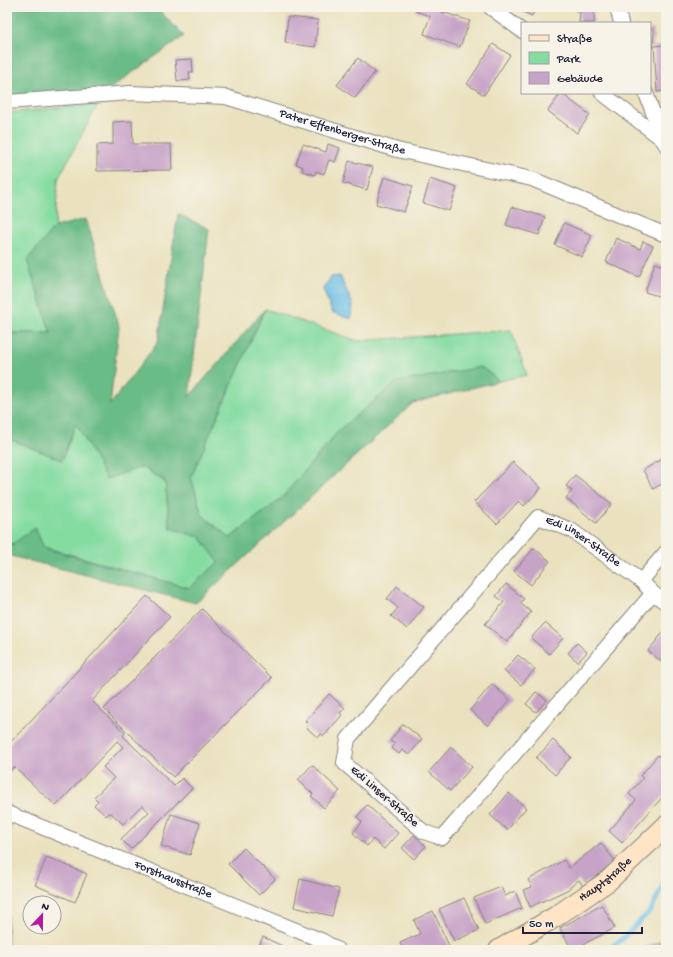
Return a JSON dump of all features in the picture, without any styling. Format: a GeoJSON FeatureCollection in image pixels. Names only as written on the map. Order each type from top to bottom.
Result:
{"type":"FeatureCollection","features":[{"type":"Feature","properties":{"kind":"main road","name":"Hauptstraße"},"geometry":{"type":"LineString","coordinates":[[499,950],[555,917],[608,881],[666,826]]}},
{"type":"Feature","properties":{"kind":"street"},"geometry":{"type":"LineString","coordinates":[[490,7],[521,30]]}},
{"type":"Feature","properties":{"kind":"street"},"geometry":{"type":"LineString","coordinates":[[617,7],[621,22]]}},
{"type":"Feature","properties":{"kind":"street","name":"Pater Effenberger-Straße"},"geometry":{"type":"LineString","coordinates":[[7,102],[130,93],[226,97],[397,150],[532,179],[666,234]]}},
{"type":"Feature","properties":{"kind":"street"},"geometry":{"type":"LineString","coordinates":[[603,94],[664,142]]}},
{"type":"Feature","properties":{"kind":"street"},"geometry":{"type":"LineString","coordinates":[[646,94],[664,142]]}},
{"type":"Feature","properties":{"kind":"street","name":"Edi Linser-Straße"},"geometry":{"type":"LineString","coordinates":[[653,593],[442,838],[424,832],[344,763],[348,739],[538,517],[571,530],[641,581],[666,603]]}},
{"type":"Feature","properties":{"kind":"street"},"geometry":{"type":"LineString","coordinates":[[641,581],[666,552]]}},
{"type":"Feature","properties":{"kind":"street","name":"Forsthausstraße"},"geometry":{"type":"LineString","coordinates":[[7,813],[301,932],[338,950]]}},
{"type":"Feature","properties":{"kind":"green space"},"geometry":{"type":"Polygon","coordinates":[[[7,7],[156,7],[184,36],[105,92],[7,95],[7,7]]]}},
{"type":"Feature","properties":{"kind":"green space"},"geometry":{"type":"Polygon","coordinates":[[[98,104],[58,179],[55,227],[28,260],[51,333],[7,333],[7,113],[98,104]]]}},
{"type":"Feature","properties":{"kind":"green space"},"geometry":{"type":"Polygon","coordinates":[[[178,214],[209,229],[189,397],[265,309],[191,477],[202,515],[230,538],[281,499],[341,428],[397,382],[481,367],[499,381],[413,403],[196,603],[7,555],[7,543],[11,545],[35,528],[44,548],[189,588],[219,562],[200,537],[170,528],[165,481],[142,467],[106,479],[76,423],[62,460],[12,440],[7,447],[7,333],[51,333],[27,260],[55,227],[86,219],[119,326],[110,405],[158,342],[178,214]]]}},
{"type":"Feature","properties":{"kind":"green space"},"geometry":{"type":"Polygon","coordinates":[[[265,309],[358,341],[511,330],[527,375],[499,381],[481,367],[341,428],[281,499],[230,538],[202,515],[191,477],[265,309]]]}},
{"type":"Feature","properties":{"kind":"green space"},"geometry":{"type":"Polygon","coordinates":[[[76,423],[165,482],[170,528],[200,537],[219,562],[189,588],[44,547],[7,543],[7,447],[12,440],[62,460],[76,423]]]}},
{"type":"Feature","properties":{"kind":"green space"},"geometry":{"type":"Polygon","coordinates":[[[7,804],[11,806],[7,950],[7,804]]]}},
{"type":"Feature","properties":{"kind":"green space"},"geometry":{"type":"Polygon","coordinates":[[[666,939],[666,950],[639,950],[666,939]]]}},
{"type":"Feature","properties":{"kind":"water"},"geometry":{"type":"Polygon","coordinates":[[[340,276],[353,305],[351,319],[332,312],[323,289],[331,277],[340,276]]]}},
{"type":"Feature","properties":{"kind":"building"},"geometry":{"type":"Polygon","coordinates":[[[418,7],[444,7],[442,12],[470,21],[460,47],[424,34],[430,16],[415,11],[418,7]]]}},
{"type":"Feature","properties":{"kind":"building"},"geometry":{"type":"Polygon","coordinates":[[[511,7],[536,7],[532,16],[511,7]]]}},
{"type":"Feature","properties":{"kind":"building"},"geometry":{"type":"Polygon","coordinates":[[[577,7],[594,7],[594,22],[579,22],[580,11],[576,11],[577,7]]]}},
{"type":"Feature","properties":{"kind":"building"},"geometry":{"type":"Polygon","coordinates":[[[288,17],[318,20],[315,47],[285,43],[288,17]]]}},
{"type":"Feature","properties":{"kind":"building"},"geometry":{"type":"Polygon","coordinates":[[[651,29],[654,29],[653,48],[651,47],[651,29]]]}},
{"type":"Feature","properties":{"kind":"building"},"geometry":{"type":"Polygon","coordinates":[[[493,44],[510,55],[484,95],[467,84],[493,44]]]}},
{"type":"Feature","properties":{"kind":"building"},"geometry":{"type":"Polygon","coordinates":[[[666,45],[666,91],[657,92],[654,46],[666,45]]]}},
{"type":"Feature","properties":{"kind":"building"},"geometry":{"type":"Polygon","coordinates":[[[358,58],[375,72],[355,98],[337,85],[358,58]]]}},
{"type":"Feature","properties":{"kind":"building"},"geometry":{"type":"Polygon","coordinates":[[[192,59],[193,72],[189,72],[190,80],[177,81],[175,60],[192,59]]]}},
{"type":"Feature","properties":{"kind":"building"},"geometry":{"type":"Polygon","coordinates":[[[560,94],[562,94],[590,115],[577,133],[548,111],[560,94]]]}},
{"type":"Feature","properties":{"kind":"building"},"geometry":{"type":"Polygon","coordinates":[[[132,121],[133,144],[171,144],[172,170],[97,171],[97,145],[113,144],[113,122],[132,121]]]}},
{"type":"Feature","properties":{"kind":"building"},"geometry":{"type":"Polygon","coordinates":[[[303,144],[326,152],[328,144],[340,148],[335,162],[329,160],[324,174],[316,171],[315,175],[302,171],[303,167],[296,164],[303,144]]]}},
{"type":"Feature","properties":{"kind":"building"},"geometry":{"type":"Polygon","coordinates":[[[349,161],[373,167],[367,190],[343,183],[349,161]]]}},
{"type":"Feature","properties":{"kind":"building"},"geometry":{"type":"Polygon","coordinates":[[[384,177],[413,186],[404,212],[376,204],[384,177]]]}},
{"type":"Feature","properties":{"kind":"building"},"geometry":{"type":"Polygon","coordinates":[[[430,179],[457,188],[449,211],[423,203],[430,179]]]}},
{"type":"Feature","properties":{"kind":"building"},"geometry":{"type":"Polygon","coordinates":[[[512,207],[545,217],[539,235],[506,225],[512,207]]]}},
{"type":"Feature","properties":{"kind":"building"},"geometry":{"type":"Polygon","coordinates":[[[564,223],[592,235],[582,257],[555,245],[564,223]]]}},
{"type":"Feature","properties":{"kind":"building"},"geometry":{"type":"Polygon","coordinates":[[[616,238],[640,249],[643,241],[653,246],[639,277],[606,262],[616,238]]]}},
{"type":"Feature","properties":{"kind":"building"},"geometry":{"type":"Polygon","coordinates":[[[655,263],[666,266],[666,284],[662,297],[645,292],[655,263]]]}},
{"type":"Feature","properties":{"kind":"building"},"geometry":{"type":"Polygon","coordinates":[[[666,457],[666,487],[664,483],[653,489],[643,470],[666,457]]]}},
{"type":"Feature","properties":{"kind":"building"},"geometry":{"type":"Polygon","coordinates":[[[513,462],[541,488],[524,506],[519,501],[497,524],[474,502],[513,462]]]}},
{"type":"Feature","properties":{"kind":"building"},"geometry":{"type":"Polygon","coordinates":[[[575,475],[612,504],[596,523],[566,498],[572,491],[566,486],[575,475]]]}},
{"type":"Feature","properties":{"kind":"building"},"geometry":{"type":"Polygon","coordinates":[[[534,548],[550,561],[531,585],[514,571],[534,548]]]}},
{"type":"Feature","properties":{"kind":"building"},"geometry":{"type":"Polygon","coordinates":[[[506,584],[524,599],[520,603],[531,612],[507,642],[485,624],[504,602],[496,596],[506,584]]]}},
{"type":"Feature","properties":{"kind":"building"},"geometry":{"type":"Polygon","coordinates":[[[397,586],[424,607],[407,629],[391,616],[398,608],[387,599],[397,586]]]}},
{"type":"Feature","properties":{"kind":"building"},"geometry":{"type":"Polygon","coordinates":[[[147,596],[170,617],[92,701],[125,733],[123,736],[174,786],[182,778],[192,788],[131,849],[121,839],[149,812],[142,805],[123,824],[110,812],[106,816],[94,805],[98,801],[94,797],[114,778],[103,767],[123,747],[117,741],[56,806],[14,767],[7,775],[7,746],[147,596]]]}},
{"type":"Feature","properties":{"kind":"building"},"geometry":{"type":"Polygon","coordinates":[[[202,609],[272,678],[173,777],[104,709],[202,609]]]}},
{"type":"Feature","properties":{"kind":"building"},"geometry":{"type":"Polygon","coordinates":[[[545,623],[563,638],[549,654],[531,638],[545,623]]]}},
{"type":"Feature","properties":{"kind":"building"},"geometry":{"type":"Polygon","coordinates":[[[665,630],[666,631],[666,665],[648,651],[665,630]]]}},
{"type":"Feature","properties":{"kind":"building"},"geometry":{"type":"Polygon","coordinates":[[[577,643],[587,652],[578,662],[568,653],[577,643]]]}},
{"type":"Feature","properties":{"kind":"building"},"geometry":{"type":"Polygon","coordinates":[[[518,655],[535,669],[521,685],[504,671],[518,655]]]}},
{"type":"Feature","properties":{"kind":"building"},"geometry":{"type":"Polygon","coordinates":[[[492,684],[510,700],[488,726],[470,710],[492,684]]]}},
{"type":"Feature","properties":{"kind":"building"},"geometry":{"type":"Polygon","coordinates":[[[536,692],[547,700],[536,712],[526,704],[536,692]]]}},
{"type":"Feature","properties":{"kind":"building"},"geometry":{"type":"Polygon","coordinates":[[[329,694],[345,708],[340,713],[342,715],[324,736],[321,734],[318,738],[306,727],[308,724],[305,721],[329,694]]]}},
{"type":"Feature","properties":{"kind":"building"},"geometry":{"type":"Polygon","coordinates":[[[403,724],[422,739],[409,755],[402,750],[399,754],[392,748],[395,744],[390,741],[403,724]]]}},
{"type":"Feature","properties":{"kind":"building"},"geometry":{"type":"Polygon","coordinates":[[[553,740],[571,757],[555,775],[536,758],[553,740]]]}},
{"type":"Feature","properties":{"kind":"building"},"geometry":{"type":"Polygon","coordinates":[[[451,747],[472,767],[450,791],[429,772],[451,747]]]}},
{"type":"Feature","properties":{"kind":"building"},"geometry":{"type":"Polygon","coordinates":[[[658,755],[666,762],[666,793],[622,843],[609,831],[636,800],[629,794],[643,778],[640,776],[658,755]]]}},
{"type":"Feature","properties":{"kind":"building"},"geometry":{"type":"Polygon","coordinates":[[[312,765],[340,791],[324,808],[311,796],[313,794],[298,780],[312,765]]]}},
{"type":"Feature","properties":{"kind":"building"},"geometry":{"type":"Polygon","coordinates":[[[509,793],[526,808],[507,830],[490,815],[509,793]]]}},
{"type":"Feature","properties":{"kind":"building"},"geometry":{"type":"Polygon","coordinates":[[[367,805],[398,833],[384,849],[373,839],[367,846],[353,833],[362,822],[357,817],[367,805]]]}},
{"type":"Feature","properties":{"kind":"building"},"geometry":{"type":"Polygon","coordinates":[[[171,814],[200,823],[190,855],[161,846],[171,814]]]}},
{"type":"Feature","properties":{"kind":"building"},"geometry":{"type":"Polygon","coordinates":[[[414,835],[426,846],[414,859],[402,848],[414,835]]]}},
{"type":"Feature","properties":{"kind":"building"},"geometry":{"type":"Polygon","coordinates":[[[601,843],[615,861],[583,886],[579,880],[567,890],[530,907],[523,890],[532,887],[528,880],[564,860],[569,868],[601,843]]]}},
{"type":"Feature","properties":{"kind":"building"},"geometry":{"type":"Polygon","coordinates":[[[244,848],[275,879],[259,895],[228,864],[244,848]]]}},
{"type":"Feature","properties":{"kind":"building"},"geometry":{"type":"Polygon","coordinates":[[[47,857],[87,874],[75,902],[62,896],[62,895],[59,895],[35,885],[47,857]]]}},
{"type":"Feature","properties":{"kind":"building"},"geometry":{"type":"Polygon","coordinates":[[[300,879],[339,889],[332,916],[294,907],[300,879]]]}},
{"type":"Feature","properties":{"kind":"building"},"geometry":{"type":"Polygon","coordinates":[[[501,887],[505,896],[515,891],[522,908],[485,924],[474,898],[501,887]]]}},
{"type":"Feature","properties":{"kind":"building"},"geometry":{"type":"Polygon","coordinates":[[[464,898],[479,930],[454,941],[439,909],[464,898]]]}},
{"type":"Feature","properties":{"kind":"building"},"geometry":{"type":"Polygon","coordinates":[[[602,905],[615,928],[572,950],[560,928],[602,905]]]}},
{"type":"Feature","properties":{"kind":"building"},"geometry":{"type":"Polygon","coordinates":[[[433,911],[450,948],[444,950],[403,950],[400,943],[420,934],[414,920],[433,911]]]}},
{"type":"Feature","properties":{"kind":"building"},"geometry":{"type":"Polygon","coordinates":[[[263,937],[291,950],[257,950],[263,937]]]}},
{"type":"Feature","properties":{"kind":"waterway"},"geometry":{"type":"LineString","coordinates":[[606,950],[621,940],[651,910],[666,879]]}}]}
